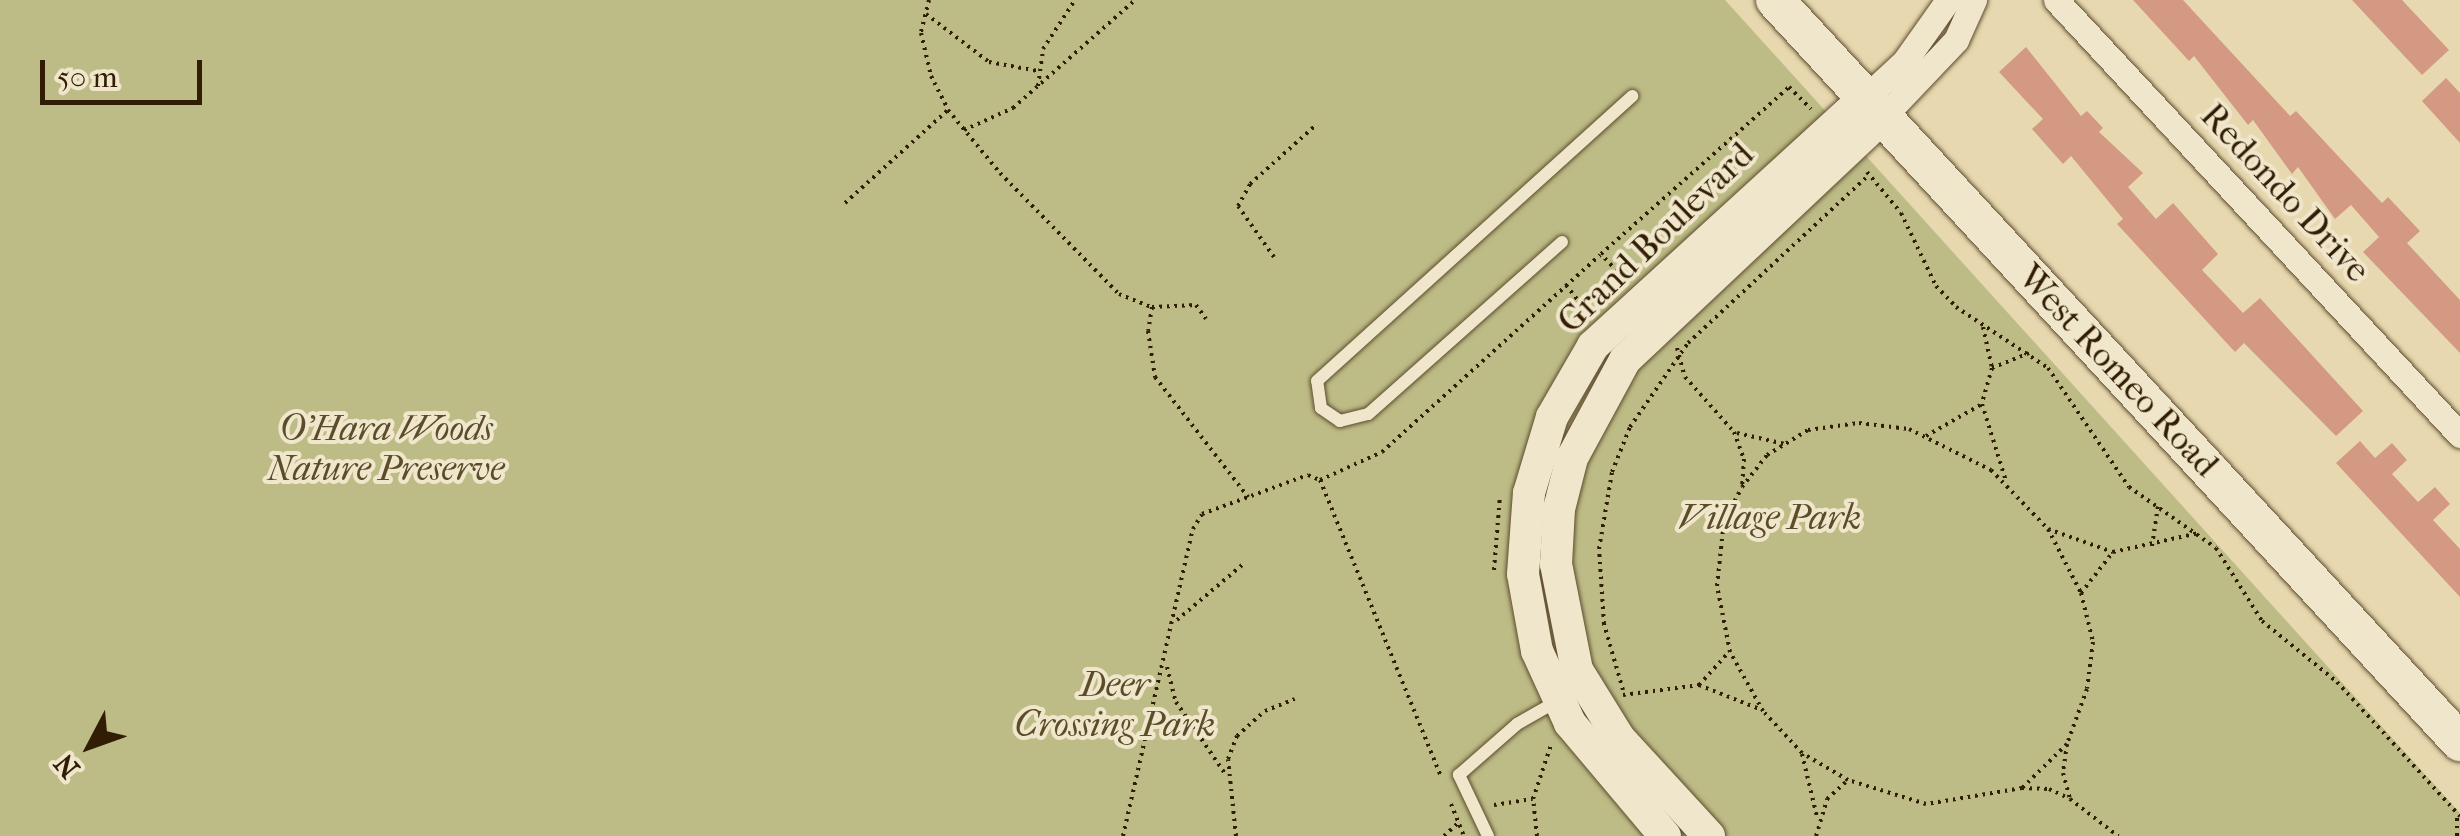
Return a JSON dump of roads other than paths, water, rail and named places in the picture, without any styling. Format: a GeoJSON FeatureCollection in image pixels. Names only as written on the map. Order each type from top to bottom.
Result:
{"type":"FeatureCollection","features":[{"type":"Feature","properties":{"kind":"main road","name":"West Romeo Road"},"geometry":{"type":"LineString","coordinates":[[1775,0],[2460,742]]}},
{"type":"Feature","properties":{"kind":"street"},"geometry":{"type":"LineString","coordinates":[[1874,107],[1948,0]]}},
{"type":"Feature","properties":{"kind":"street"},"geometry":{"type":"LineString","coordinates":[[1874,107],[1956,40],[1974,0]]}},
{"type":"Feature","properties":{"kind":"street","name":"Redondo Drive"},"geometry":{"type":"LineString","coordinates":[[2056,0],[2460,435]]}},
{"type":"Feature","properties":{"kind":"street","name":"Grand Boulevard"},"geometry":{"type":"LineString","coordinates":[[1665,836],[1576,714],[1537,651],[1523,574],[1529,493],[1552,418],[1593,346],[1652,311],[1874,107]]}},
{"type":"Feature","properties":{"kind":"street","name":"Grand Boulevard"},"geometry":{"type":"LineString","coordinates":[[1576,714],[1709,836]]}},
{"type":"Feature","properties":{"kind":"lane"},"geometry":{"type":"LineString","coordinates":[[1562,242],[1368,414],[1340,422],[1320,408],[1317,381],[1632,96]]}},
{"type":"Feature","properties":{"kind":"lane"},"geometry":{"type":"LineString","coordinates":[[1488,836],[1459,775],[1517,724],[1576,714]]}},
{"type":"Feature","properties":{"kind":"park label","name":"O'Hara Woods Nature Preserve"},"geometry":{"type":"Point","coordinates":[386,449]}},
{"type":"Feature","properties":{"kind":"park label","name":"Village Park"},"geometry":{"type":"Point","coordinates":[1770,518]}},
{"type":"Feature","properties":{"kind":"park label","name":"Deer Crossing Park"},"geometry":{"type":"Point","coordinates":[1115,705]}}]}
